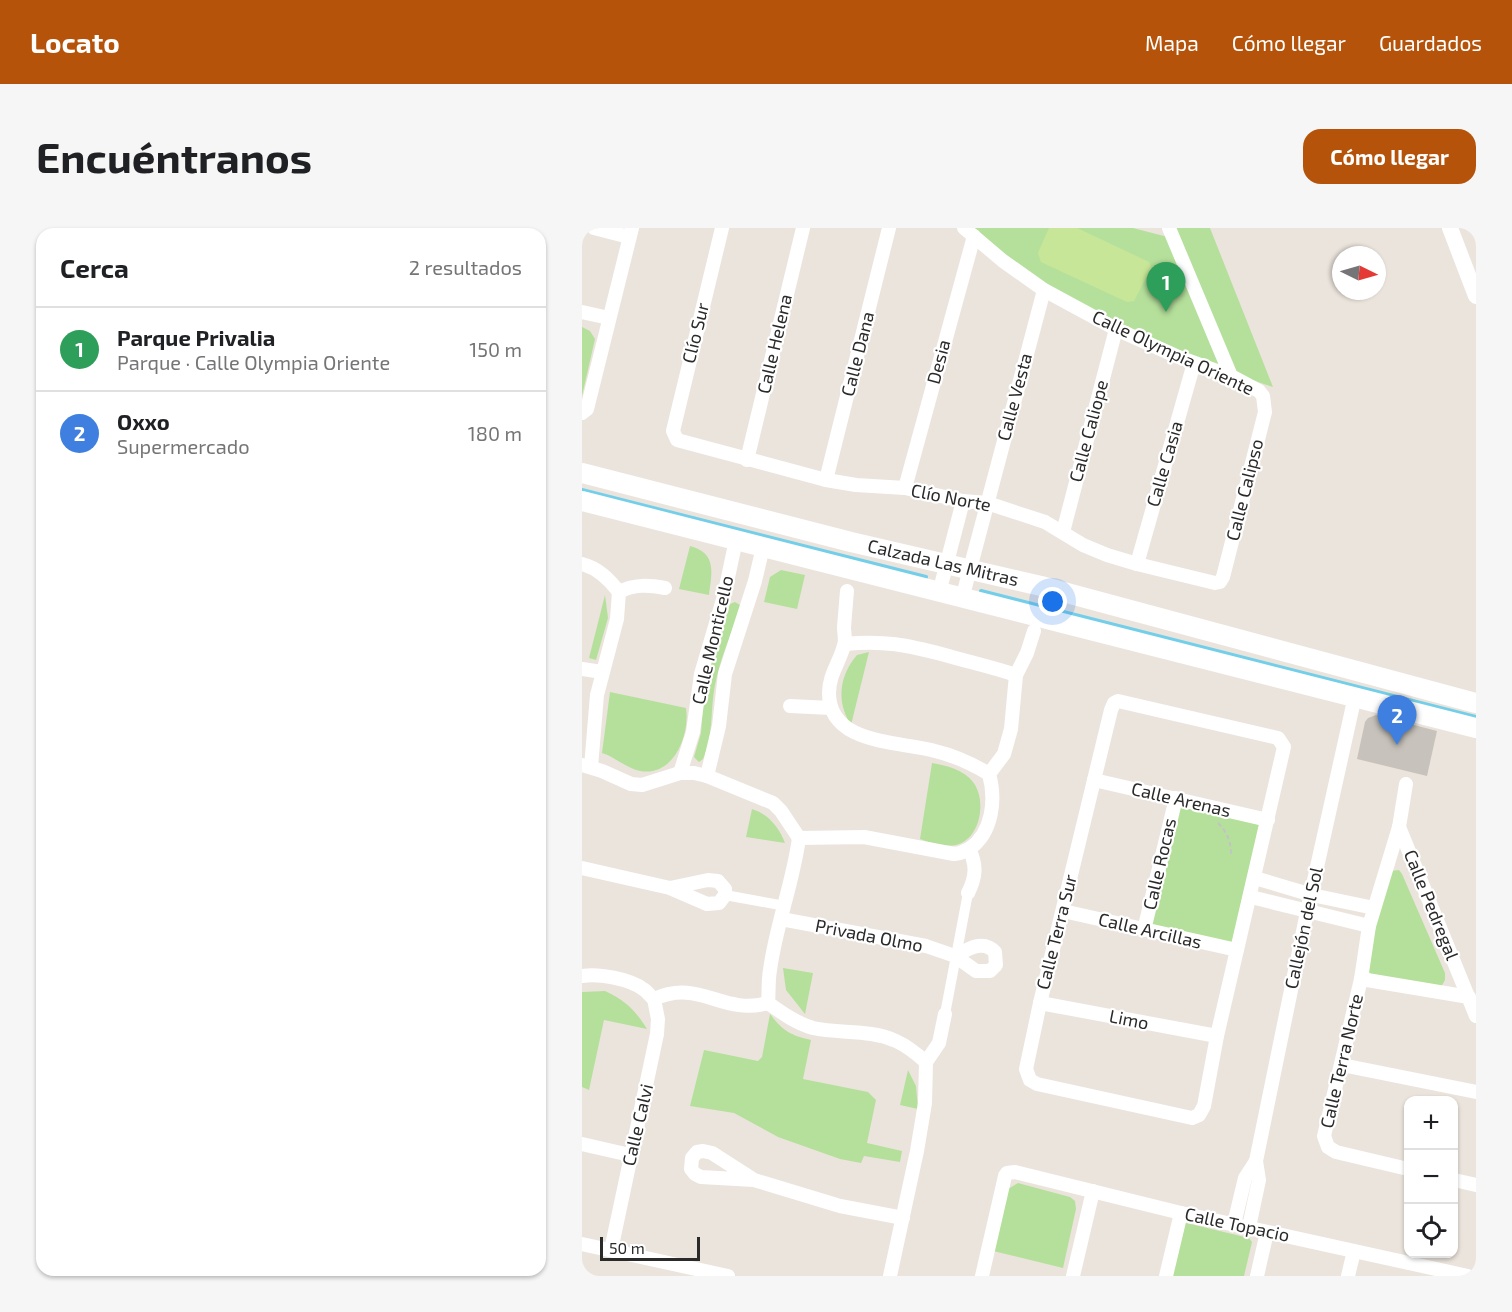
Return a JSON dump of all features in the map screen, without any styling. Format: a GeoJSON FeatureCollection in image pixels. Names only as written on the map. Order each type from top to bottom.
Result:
{"type":"FeatureCollection","features":[{"type":"Feature","properties":{"kind":"main road","name":"Calzada Las Mitras"},"geometry":{"type":"LineString","coordinates":[[582,473],[851,542],[1053,589],[1476,703]]}},
{"type":"Feature","properties":{"kind":"main road","name":"Calzada Las Mitras"},"geometry":{"type":"LineString","coordinates":[[582,501],[1476,728]]}},
{"type":"Feature","properties":{"kind":"street"},"geometry":{"type":"LineString","coordinates":[[582,413],[587,409],[631,233],[594,228]]}},
{"type":"Feature","properties":{"kind":"street","name":"Clío Sur"},"geometry":{"type":"LineString","coordinates":[[675,438],[673,431],[722,228]]}},
{"type":"Feature","properties":{"kind":"street","name":"Calle Helena"},"geometry":{"type":"LineString","coordinates":[[747,460],[802,228]]}},
{"type":"Feature","properties":{"kind":"street","name":"Calle Dana"},"geometry":{"type":"LineString","coordinates":[[826,480],[889,228]]}},
{"type":"Feature","properties":{"kind":"street"},"geometry":{"type":"LineString","coordinates":[[1169,228],[1231,376]]}},
{"type":"Feature","properties":{"kind":"street"},"geometry":{"type":"LineString","coordinates":[[1450,228],[1476,296]]}},
{"type":"Feature","properties":{"kind":"street","name":"Calle Olympia Oriente"},"geometry":{"type":"LineString","coordinates":[[969,232],[994,254],[1044,290],[1116,329],[1194,363],[1231,376],[1259,391],[1263,396]]}},
{"type":"Feature","properties":{"kind":"street","name":"Desia"},"geometry":{"type":"LineString","coordinates":[[905,488],[969,232]]}},
{"type":"Feature","properties":{"kind":"street","name":"Calle Vesta"},"geometry":{"type":"LineString","coordinates":[[962,598],[1044,290]]}},
{"type":"Feature","properties":{"kind":"street"},"geometry":{"type":"LineString","coordinates":[[582,312],[609,318]]}},
{"type":"Feature","properties":{"kind":"street","name":"Calle Caliope"},"geometry":{"type":"LineString","coordinates":[[1063,532],[1116,329]]}},
{"type":"Feature","properties":{"kind":"street","name":"Calle Casia"},"geometry":{"type":"LineString","coordinates":[[1137,564],[1194,363]]}},
{"type":"Feature","properties":{"kind":"street","name":"Calle Calipso"},"geometry":{"type":"LineString","coordinates":[[1220,582],[1224,577],[1265,412],[1263,396]]}},
{"type":"Feature","properties":{"kind":"street","name":"Clío Norte"},"geometry":{"type":"LineString","coordinates":[[675,438],[680,443],[826,480],[856,485],[905,488],[963,501],[987,503],[1045,522],[1083,545],[1137,564],[1215,583],[1220,582]]}},
{"type":"Feature","properties":{"kind":"street"},"geometry":{"type":"LineString","coordinates":[[939,593],[963,501]]}},
{"type":"Feature","properties":{"kind":"street","name":"Calle Monticello"},"geometry":{"type":"LineString","coordinates":[[693,774],[693,732],[701,674],[724,596],[736,540]]}},
{"type":"Feature","properties":{"kind":"street","name":"Calle Monticello"},"geometry":{"type":"LineString","coordinates":[[693,774],[719,726],[725,674],[755,581],[763,547]]}},
{"type":"Feature","properties":{"kind":"street"},"geometry":{"type":"LineString","coordinates":[[582,564],[600,572],[619,592],[617,619],[597,695],[586,766],[631,784],[642,785],[693,774],[773,803],[799,838],[796,862],[769,972],[768,1002]]}},
{"type":"Feature","properties":{"kind":"street"},"geometry":{"type":"LineString","coordinates":[[619,592],[630,587],[665,588]]}},
{"type":"Feature","properties":{"kind":"street"},"geometry":{"type":"LineString","coordinates":[[799,838],[864,837],[960,854],[975,845],[991,815],[992,786],[989,774],[965,760],[932,750],[880,741],[852,732],[838,722],[831,708],[829,693],[834,666],[845,645],[847,591]]}},
{"type":"Feature","properties":{"kind":"street"},"geometry":{"type":"LineString","coordinates":[[989,774],[1004,754],[1011,729],[1016,675],[1028,652],[1034,632]]}},
{"type":"Feature","properties":{"kind":"street"},"geometry":{"type":"LineString","coordinates":[[845,645],[874,642],[908,645],[1016,675]]}},
{"type":"Feature","properties":{"kind":"street"},"geometry":{"type":"LineString","coordinates":[[582,669],[602,672]]}},
{"type":"Feature","properties":{"kind":"street","name":"Callejón del Sol"},"geometry":{"type":"LineString","coordinates":[[1249,1227],[1259,1180],[1256,1161],[1307,912],[1355,696]]}},
{"type":"Feature","properties":{"kind":"street","name":"Calle Terra Sur"},"geometry":{"type":"LineString","coordinates":[[1121,701],[1166,711],[1281,740],[1284,752],[1268,820],[1217,1036],[1202,1112],[1197,1116],[1187,1118],[1033,1082],[1027,1075],[1026,1069],[1040,1003],[1114,702],[1121,701]]}},
{"type":"Feature","properties":{"kind":"street"},"geometry":{"type":"LineString","coordinates":[[790,706],[831,708]]}},
{"type":"Feature","properties":{"kind":"street","name":"Calle Arenas"},"geometry":{"type":"LineString","coordinates":[[1094,780],[1268,820]]}},
{"type":"Feature","properties":{"kind":"street","name":"Calle Terra Norte"},"geometry":{"type":"LineString","coordinates":[[1404,1168],[1336,1152],[1325,1142],[1324,1136],[1361,979],[1369,926],[1399,827],[1406,784]]}},
{"type":"Feature","properties":{"kind":"street","name":"Calle Rocas"},"geometry":{"type":"LineString","coordinates":[[1144,930],[1176,798]]}},
{"type":"Feature","properties":{"kind":"street","name":"Calle Pedregal"},"geometry":{"type":"LineString","coordinates":[[1399,827],[1476,1016]]}},
{"type":"Feature","properties":{"kind":"street"},"geometry":{"type":"LineString","coordinates":[[890,1276],[923,1114],[926,1062],[939,1043],[968,893],[975,874],[975,864],[969,849]]}},
{"type":"Feature","properties":{"kind":"street"},"geometry":{"type":"LineString","coordinates":[[582,868],[670,888],[712,905],[723,901],[725,895],[722,883],[715,880],[670,888]]}},
{"type":"Feature","properties":{"kind":"street"},"geometry":{"type":"LineString","coordinates":[[1255,878],[1312,895],[1374,908]]}},
{"type":"Feature","properties":{"kind":"street"},"geometry":{"type":"LineString","coordinates":[[725,895],[783,913]]}},
{"type":"Feature","properties":{"kind":"street"},"geometry":{"type":"LineString","coordinates":[[1251,897],[1369,926]]}},
{"type":"Feature","properties":{"kind":"street","name":"Calle Arcillas"},"geometry":{"type":"LineString","coordinates":[[1063,911],[1237,950]]}},
{"type":"Feature","properties":{"kind":"street","name":"Privada Olmo"},"geometry":{"type":"LineString","coordinates":[[783,913],[926,946],[955,956]]}},
{"type":"Feature","properties":{"kind":"street"},"geometry":{"type":"LineString","coordinates":[[582,976],[616,978],[631,982],[644,988],[654,999],[677,992],[691,992],[742,1007],[768,1002]]}},
{"type":"Feature","properties":{"kind":"street"},"geometry":{"type":"LineString","coordinates":[[1361,979],[1469,997]]}},
{"type":"Feature","properties":{"kind":"street","name":"Calle Calvi"},"geometry":{"type":"LineString","coordinates":[[611,1250],[657,1034],[658,1019],[654,999]]}},
{"type":"Feature","properties":{"kind":"street"},"geometry":{"type":"LineString","coordinates":[[768,1002],[785,1016],[812,1028],[883,1036],[897,1041],[926,1062]]}},
{"type":"Feature","properties":{"kind":"street","name":"Limo"},"geometry":{"type":"LineString","coordinates":[[1040,1003],[1217,1036]]}},
{"type":"Feature","properties":{"kind":"street"},"geometry":{"type":"LineString","coordinates":[[1341,1065],[1476,1092]]}},
{"type":"Feature","properties":{"kind":"street"},"geometry":{"type":"LineString","coordinates":[[582,1144],[630,1155]]}},
{"type":"Feature","properties":{"kind":"street","name":"Callejón del Sol"},"geometry":{"type":"LineString","coordinates":[[1234,1224],[1245,1178],[1256,1161]]}},
{"type":"Feature","properties":{"kind":"street","name":"Calle Topacio"},"geometry":{"type":"LineString","coordinates":[[982,1276],[1004,1178],[1007,1173],[1022,1172],[1180,1213],[1354,1251],[1439,1273],[1468,1276]]}},
{"type":"Feature","properties":{"kind":"street"},"geometry":{"type":"LineString","coordinates":[[754,1180],[840,1206],[903,1218]]}},
{"type":"Feature","properties":{"kind":"street"},"geometry":{"type":"LineString","coordinates":[[1458,1181],[1476,1185]]}},
{"type":"Feature","properties":{"kind":"street"},"geometry":{"type":"LineString","coordinates":[[1073,1276],[1093,1191]]}},
{"type":"Feature","properties":{"kind":"street"},"geometry":{"type":"LineString","coordinates":[[1166,1276],[1180,1213]]}},
{"type":"Feature","properties":{"kind":"street"},"geometry":{"type":"LineString","coordinates":[[1257,1276],[1267,1232]]}},
{"type":"Feature","properties":{"kind":"street"},"geometry":{"type":"LineString","coordinates":[[582,1244],[728,1276]]}},
{"type":"Feature","properties":{"kind":"street"},"geometry":{"type":"LineString","coordinates":[[1348,1276],[1354,1251]]}},
{"type":"Feature","properties":{"kind":"path"},"geometry":{"type":"LineString","coordinates":[[1211,817],[1228,836],[1231,855]]}},
{"type":"Feature","properties":{"kind":"green space"},"geometry":{"type":"Polygon","coordinates":[[[969,228],[1133,228],[1164,236],[1172,233],[1171,228],[1210,228],[1273,387],[1181,356],[1049,289],[969,228]]]}},
{"type":"Feature","properties":{"kind":"green space"},"geometry":{"type":"Polygon","coordinates":[[[1049,228],[1077,228],[1149,262],[1151,268],[1134,301],[1127,302],[1041,262],[1038,253],[1049,228]]]}},
{"type":"Feature","properties":{"kind":"green space"},"geometry":{"type":"Polygon","coordinates":[[[582,327],[590,331],[595,339],[582,396],[582,327]]]}},
{"type":"Feature","properties":{"kind":"green space"},"geometry":{"type":"Polygon","coordinates":[[[690,546],[699,549],[709,559],[711,572],[709,595],[679,589],[690,546]]]}},
{"type":"Feature","properties":{"kind":"green space"},"geometry":{"type":"Polygon","coordinates":[[[781,570],[805,575],[797,609],[764,602],[770,577],[781,570]]]}},
{"type":"Feature","properties":{"kind":"green space"},"geometry":{"type":"Polygon","coordinates":[[[605,595],[608,618],[596,660],[589,658],[605,595]]]}},
{"type":"Feature","properties":{"kind":"green space"},"geometry":{"type":"Polygon","coordinates":[[[735,602],[741,608],[720,666],[715,685],[709,741],[703,759],[699,762],[694,757],[701,733],[704,694],[711,659],[730,604],[735,602]]]}},
{"type":"Feature","properties":{"kind":"green space"},"geometry":{"type":"Polygon","coordinates":[[[869,652],[851,725],[843,707],[843,680],[857,655],[869,652]]]}},
{"type":"Feature","properties":{"kind":"green space"},"geometry":{"type":"Polygon","coordinates":[[[610,692],[686,708],[687,719],[682,741],[671,761],[652,771],[640,771],[602,753],[610,692]]]}},
{"type":"Feature","properties":{"kind":"green space"},"geometry":{"type":"Polygon","coordinates":[[[932,763],[960,771],[973,782],[980,799],[976,827],[971,835],[956,845],[942,845],[920,839],[932,763]]]}},
{"type":"Feature","properties":{"kind":"green space"},"geometry":{"type":"Polygon","coordinates":[[[1176,798],[1268,820],[1237,950],[1144,930],[1176,798]]]}},
{"type":"Feature","properties":{"kind":"green space"},"geometry":{"type":"Polygon","coordinates":[[[752,809],[763,814],[772,822],[785,843],[746,837],[752,809]]]}},
{"type":"Feature","properties":{"kind":"green space"},"geometry":{"type":"Polygon","coordinates":[[[1399,870],[1445,973],[1445,980],[1441,987],[1372,975],[1366,969],[1385,878],[1390,871],[1399,870]]]}},
{"type":"Feature","properties":{"kind":"green space"},"geometry":{"type":"Polygon","coordinates":[[[783,968],[813,973],[805,1014],[786,990],[783,968]]]}},
{"type":"Feature","properties":{"kind":"green space"},"geometry":{"type":"Polygon","coordinates":[[[605,991],[629,1007],[647,1029],[604,1020],[589,1090],[582,1087],[582,992],[605,991]]]}},
{"type":"Feature","properties":{"kind":"green space"},"geometry":{"type":"Polygon","coordinates":[[[770,1014],[788,1032],[811,1040],[803,1079],[868,1092],[876,1100],[867,1143],[902,1151],[900,1162],[864,1156],[861,1163],[840,1159],[778,1137],[734,1113],[690,1106],[704,1050],[758,1061],[762,1057],[770,1014]]]}},
{"type":"Feature","properties":{"kind":"green space"},"geometry":{"type":"Polygon","coordinates":[[[908,1070],[916,1086],[918,1109],[900,1105],[908,1070]]]}},
{"type":"Feature","properties":{"kind":"green space"},"geometry":{"type":"Polygon","coordinates":[[[1018,1183],[1070,1197],[1075,1201],[1076,1209],[1063,1268],[993,1251],[1008,1189],[1018,1183]]]}},
{"type":"Feature","properties":{"kind":"green space"},"geometry":{"type":"Polygon","coordinates":[[[1182,1222],[1249,1238],[1252,1242],[1244,1276],[1169,1276],[1182,1222]]]}},
{"type":"Feature","properties":{"kind":"building"},"geometry":{"type":"Polygon","coordinates":[[[1376,715],[1437,731],[1427,776],[1357,759],[1365,722],[1376,715]]]}},
{"type":"Feature","properties":{"kind":"waterway"},"geometry":{"type":"LineString","coordinates":[[582,490],[926,577]]}},
{"type":"Feature","properties":{"kind":"waterway"},"geometry":{"type":"LineString","coordinates":[[981,591],[1476,717]]}},
{"type":"Feature","properties":{"kind":"place","name":"Parque Privalia"},"geometry":{"type":"Point","coordinates":[1166,312]}},
{"type":"Feature","properties":{"kind":"place","name":"Oxxo"},"geometry":{"type":"Point","coordinates":[1397,745]}}]}
